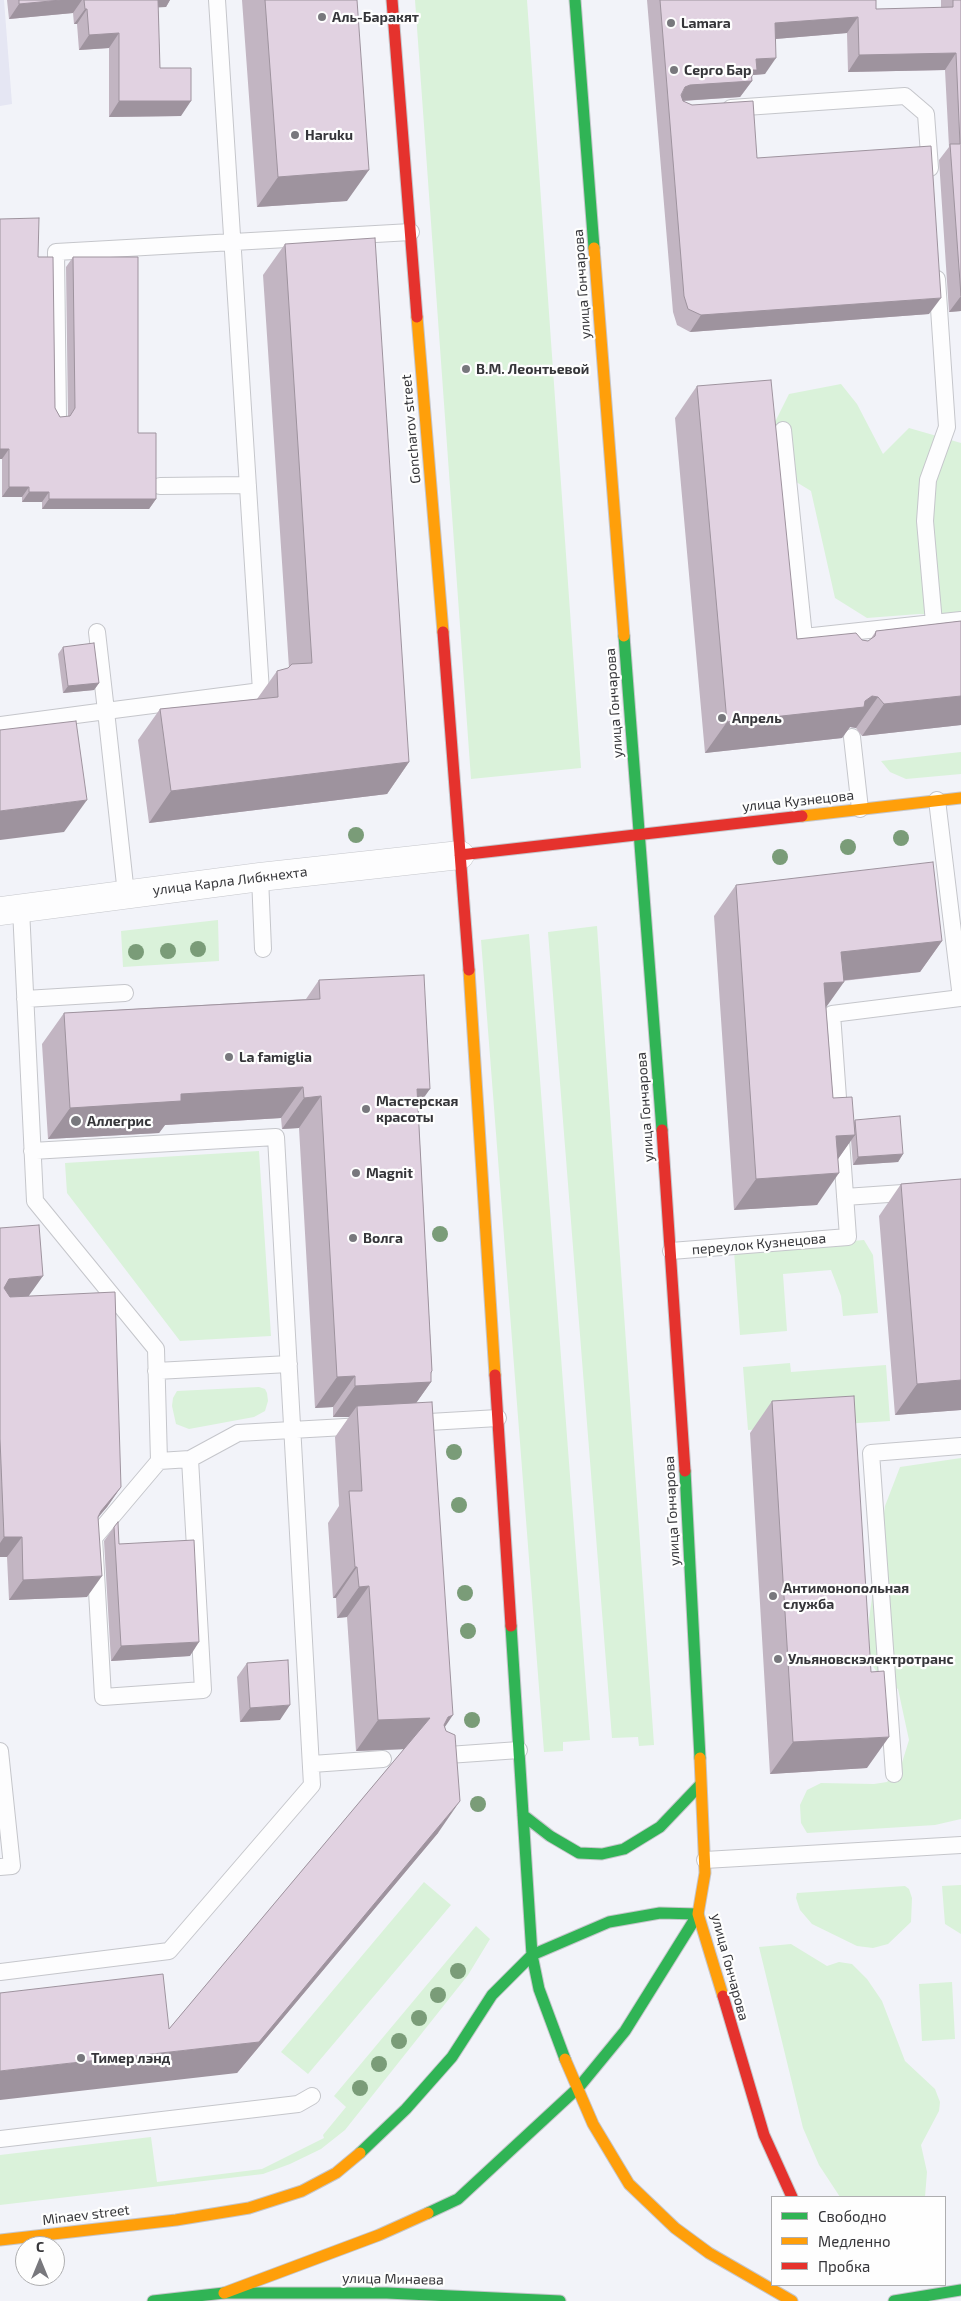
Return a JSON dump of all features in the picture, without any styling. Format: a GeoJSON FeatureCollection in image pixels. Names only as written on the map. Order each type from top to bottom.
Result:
{"type":"FeatureCollection","features":[{"type":"Feature","properties":{"kind":"main road","name":"Goncharov street"},"geometry":{"type":"LineString","coordinates":[[392,0],[460,855]]}},
{"type":"Feature","properties":{"kind":"main road","name":"улица Гончарова"},"geometry":{"type":"LineString","coordinates":[[575,0],[671,1252],[688,1509],[705,1873],[698,1914],[764,2135],[792,2196]]}},
{"type":"Feature","properties":{"kind":"main road","name":"улица Кузнецова"},"geometry":{"type":"LineString","coordinates":[[460,855],[961,798]]}},
{"type":"Feature","properties":{"kind":"main road"},"geometry":{"type":"LineString","coordinates":[[460,855],[532,1955],[539,1990],[559,2046],[579,2087],[593,2124],[629,2184],[675,2228],[709,2253],[792,2301]]}},
{"type":"Feature","properties":{"kind":"main road"},"geometry":{"type":"LineString","coordinates":[[524,1815],[550,1836],[580,1852],[602,1854],[624,1849],[654,1831],[700,1785]]}},
{"type":"Feature","properties":{"kind":"main road"},"geometry":{"type":"LineString","coordinates":[[153,2301],[224,2293],[379,2235],[458,2199],[579,2087],[625,2031],[698,1914],[660,1912],[609,1922],[532,1955]]}},
{"type":"Feature","properties":{"kind":"main road","name":"Minaev street"},"geometry":{"type":"LineString","coordinates":[[0,2240],[176,2220],[249,2208],[302,2191],[336,2173],[374,2141],[406,2109],[452,2057],[492,1995],[532,1955]]}},
{"type":"Feature","properties":{"kind":"main road"},"geometry":{"type":"LineString","coordinates":[[946,2284],[961,2288]]}},
{"type":"Feature","properties":{"kind":"main road"},"geometry":{"type":"LineString","coordinates":[[894,2301],[961,2288]]}},
{"type":"Feature","properties":{"kind":"main road","name":"улица Минаева"},"geometry":{"type":"LineString","coordinates":[[224,2293],[387,2293],[560,2301]]}},
{"type":"Feature","properties":{"kind":"street","name":"улица Карла Либкнехта"},"geometry":{"type":"LineString","coordinates":[[10,910],[260,877],[460,855]]}},
{"type":"Feature","properties":{"kind":"lane"},"geometry":{"type":"LineString","coordinates":[[0,726],[261,691],[217,0]]}},
{"type":"Feature","properties":{"kind":"lane"},"geometry":{"type":"LineString","coordinates":[[719,109],[905,96],[926,114],[931,182]]}},
{"type":"Feature","properties":{"kind":"lane"},"geometry":{"type":"LineString","coordinates":[[58,418],[56,252],[411,232]]}},
{"type":"Feature","properties":{"kind":"lane"},"geometry":{"type":"LineString","coordinates":[[934,623],[925,521],[928,480],[954,426],[936,259]]}},
{"type":"Feature","properties":{"kind":"lane"},"geometry":{"type":"LineString","coordinates":[[783,430],[804,637],[842,641],[934,623],[961,620]]}},
{"type":"Feature","properties":{"kind":"lane"},"geometry":{"type":"LineString","coordinates":[[160,486],[248,486]]}},
{"type":"Feature","properties":{"kind":"lane"},"geometry":{"type":"LineString","coordinates":[[97,632],[126,894]]}},
{"type":"Feature","properties":{"kind":"lane"},"geometry":{"type":"LineString","coordinates":[[852,737],[860,810]]}},
{"type":"Feature","properties":{"kind":"lane"},"geometry":{"type":"LineString","coordinates":[[937,800],[961,998],[832,1014],[845,1197],[961,1189]]}},
{"type":"Feature","properties":{"kind":"lane"},"geometry":{"type":"LineString","coordinates":[[260,877],[264,949]]}},
{"type":"Feature","properties":{"kind":"lane"},"geometry":{"type":"LineString","coordinates":[[10,910],[25,999],[35,1201],[156,1349],[159,1461],[94,1538],[103,1697],[203,1690],[190,1459]]}},
{"type":"Feature","properties":{"kind":"lane"},"geometry":{"type":"LineString","coordinates":[[25,999],[126,993]]}},
{"type":"Feature","properties":{"kind":"lane"},"geometry":{"type":"LineString","coordinates":[[0,1972],[169,1951],[312,1785],[276,1137],[32,1151]]}},
{"type":"Feature","properties":{"kind":"lane","name":"переулок Кузнецова"},"geometry":{"type":"LineString","coordinates":[[671,1252],[848,1237],[845,1197]]}},
{"type":"Feature","properties":{"kind":"lane"},"geometry":{"type":"LineString","coordinates":[[89,1297],[104,1285]]}},
{"type":"Feature","properties":{"kind":"lane"},"geometry":{"type":"LineString","coordinates":[[156,1371],[289,1364]]}},
{"type":"Feature","properties":{"kind":"lane"},"geometry":{"type":"LineString","coordinates":[[397,1424],[498,1418]]}},
{"type":"Feature","properties":{"kind":"lane"},"geometry":{"type":"LineString","coordinates":[[159,1461],[190,1459],[238,1433],[378,1425]]}},
{"type":"Feature","properties":{"kind":"lane"},"geometry":{"type":"LineString","coordinates":[[894,1774],[871,1453],[961,1446]]}},
{"type":"Feature","properties":{"kind":"lane"},"geometry":{"type":"LineString","coordinates":[[432,1756],[519,1750]]}},
{"type":"Feature","properties":{"kind":"lane"},"geometry":{"type":"LineString","coordinates":[[0,1751],[12,1866],[0,1867]]}},
{"type":"Feature","properties":{"kind":"lane"},"geometry":{"type":"LineString","coordinates":[[312,1764],[383,1759]]}},
{"type":"Feature","properties":{"kind":"lane"},"geometry":{"type":"LineString","coordinates":[[704,1860],[961,1845]]}},
{"type":"Feature","properties":{"kind":"lane"},"geometry":{"type":"LineString","coordinates":[[0,2139],[298,2104],[312,2096]]}},
{"type":"Feature","properties":{"kind":"shaded area"},"geometry":{"type":"Polygon","coordinates":[[[0,0],[4,0],[12,104],[0,106],[0,0]]]}},
{"type":"Feature","properties":{"kind":"green space"},"geometry":{"type":"Polygon","coordinates":[[[415,0],[527,0],[581,768],[471,779],[415,0]]]}},
{"type":"Feature","properties":{"kind":"green space"},"geometry":{"type":"Polygon","coordinates":[[[841,384],[857,404],[883,454],[909,428],[961,443],[961,616],[919,614],[867,618],[835,598],[811,491],[783,474],[775,422],[789,394],[841,384]]]}},
{"type":"Feature","properties":{"kind":"green space"},"geometry":{"type":"Polygon","coordinates":[[[961,752],[961,774],[906,779],[890,772],[881,761],[961,752]]]}},
{"type":"Feature","properties":{"kind":"green space"},"geometry":{"type":"Polygon","coordinates":[[[218,920],[219,961],[123,967],[121,931],[218,920]]]}},
{"type":"Feature","properties":{"kind":"green space"},"geometry":{"type":"Polygon","coordinates":[[[597,926],[654,1745],[639,1746],[638,1737],[612,1738],[548,932],[597,926]]]}},
{"type":"Feature","properties":{"kind":"green space"},"geometry":{"type":"Polygon","coordinates":[[[529,934],[590,1740],[563,1742],[563,1751],[544,1752],[481,940],[529,934]]]}},
{"type":"Feature","properties":{"kind":"green space"},"geometry":{"type":"Polygon","coordinates":[[[259,1151],[271,1336],[180,1341],[67,1193],[65,1163],[259,1151]]]}},
{"type":"Feature","properties":{"kind":"green space"},"geometry":{"type":"Polygon","coordinates":[[[864,1240],[873,1255],[878,1313],[843,1316],[841,1296],[831,1270],[783,1274],[787,1331],[740,1335],[734,1251],[864,1240]]]}},
{"type":"Feature","properties":{"kind":"green space"},"geometry":{"type":"Polygon","coordinates":[[[790,1363],[791,1372],[886,1365],[890,1421],[748,1430],[743,1367],[790,1363]]]}},
{"type":"Feature","properties":{"kind":"green space"},"geometry":{"type":"Polygon","coordinates":[[[259,1387],[265,1389],[268,1401],[265,1411],[254,1417],[189,1429],[176,1424],[172,1406],[173,1398],[177,1391],[259,1387]]]}},
{"type":"Feature","properties":{"kind":"green space"},"geometry":{"type":"Polygon","coordinates":[[[961,1458],[961,1819],[935,1825],[807,1833],[801,1823],[800,1805],[807,1790],[821,1783],[874,1784],[887,1782],[901,1766],[909,1740],[898,1689],[879,1675],[870,1662],[869,1619],[885,1506],[900,1467],[961,1458]]]}},
{"type":"Feature","properties":{"kind":"green space"},"geometry":{"type":"Polygon","coordinates":[[[424,1882],[451,1905],[308,2074],[281,2052],[424,1882]]]}},
{"type":"Feature","properties":{"kind":"green space"},"geometry":{"type":"Polygon","coordinates":[[[961,1885],[961,1934],[945,1924],[942,1886],[961,1885]]]}},
{"type":"Feature","properties":{"kind":"green space"},"geometry":{"type":"Polygon","coordinates":[[[905,1886],[909,1889],[912,1898],[911,1922],[888,1944],[873,1948],[857,1946],[812,1924],[800,1910],[796,1898],[797,1893],[905,1886]]]}},
{"type":"Feature","properties":{"kind":"green space"},"geometry":{"type":"Polygon","coordinates":[[[476,1926],[490,1939],[468,1975],[345,2130],[321,2149],[290,2164],[263,2174],[0,2205],[0,2155],[151,2137],[157,2182],[262,2169],[324,2138],[323,2135],[346,2107],[334,2096],[476,1926]]]}},
{"type":"Feature","properties":{"kind":"green space"},"geometry":{"type":"Polygon","coordinates":[[[791,1944],[827,1966],[839,1962],[852,1964],[867,1979],[882,2001],[905,2061],[935,2089],[940,2102],[939,2111],[921,2145],[927,2172],[925,2196],[839,2196],[819,2165],[803,2128],[759,1947],[791,1944]]]}},
{"type":"Feature","properties":{"kind":"green space"},"geometry":{"type":"Polygon","coordinates":[[[952,1982],[955,2039],[922,2041],[919,1984],[952,1982]]]}},
{"type":"Feature","properties":{"kind":"building"},"geometry":{"type":"Polygon","coordinates":[[[19,0],[61,0],[19,4],[19,0]]]}},
{"type":"Feature","properties":{"kind":"building"},"geometry":{"type":"Polygon","coordinates":[[[84,0],[158,0],[160,68],[191,68],[191,101],[119,101],[119,33],[89,35],[87,9],[85,9],[84,0]]]}},
{"type":"Feature","properties":{"kind":"building"},"geometry":{"type":"Polygon","coordinates":[[[265,0],[357,0],[369,170],[278,177],[265,0]]]}},
{"type":"Feature","properties":{"kind":"building"},"geometry":{"type":"Polygon","coordinates":[[[660,0],[876,0],[876,9],[953,7],[953,0],[961,0],[961,296],[950,144],[960,144],[956,53],[859,55],[858,17],[775,23],[776,58],[756,59],[757,70],[751,70],[752,81],[690,85],[685,87],[681,95],[683,101],[692,105],[753,101],[757,158],[931,146],[941,298],[701,315],[688,309],[684,296],[660,0]]]}},
{"type":"Feature","properties":{"kind":"building"},"geometry":{"type":"Polygon","coordinates":[[[39,218],[38,257],[53,257],[55,408],[60,417],[70,416],[75,408],[73,257],[138,257],[138,433],[156,433],[156,499],[49,499],[49,492],[29,492],[29,487],[9,487],[9,449],[0,449],[0,219],[39,218]]]}},
{"type":"Feature","properties":{"kind":"building"},"geometry":{"type":"Polygon","coordinates":[[[375,238],[409,762],[171,791],[160,709],[278,697],[277,671],[288,668],[292,664],[312,663],[285,244],[375,238]]]}},
{"type":"Feature","properties":{"kind":"building"},"geometry":{"type":"Polygon","coordinates":[[[771,380],[797,639],[856,633],[862,640],[868,641],[875,636],[876,631],[961,621],[961,696],[884,704],[878,697],[872,696],[865,701],[864,707],[727,722],[697,386],[771,380]]]}},
{"type":"Feature","properties":{"kind":"building"},"geometry":{"type":"Polygon","coordinates":[[[94,643],[99,683],[68,686],[63,647],[94,643]]]}},
{"type":"Feature","properties":{"kind":"building"},"geometry":{"type":"Polygon","coordinates":[[[76,721],[87,800],[0,811],[0,730],[76,721]]]}},
{"type":"Feature","properties":{"kind":"building"},"geometry":{"type":"Polygon","coordinates":[[[933,862],[942,941],[841,952],[844,982],[824,983],[833,1098],[852,1097],[855,1135],[836,1136],[839,1173],[756,1179],[736,885],[933,862]]]}},
{"type":"Feature","properties":{"kind":"building","name":"Волга"},"geometry":{"type":"Polygon","coordinates":[[[424,975],[430,1089],[417,1089],[432,1371],[431,1382],[355,1386],[355,1376],[337,1377],[321,1096],[304,1098],[303,1087],[181,1094],[181,1101],[70,1108],[64,1013],[320,999],[319,980],[424,975]]]}},
{"type":"Feature","properties":{"kind":"building"},"geometry":{"type":"Polygon","coordinates":[[[900,1116],[903,1154],[858,1157],[855,1120],[900,1116]]]}},
{"type":"Feature","properties":{"kind":"building"},"geometry":{"type":"Polygon","coordinates":[[[961,1179],[961,1380],[917,1384],[901,1184],[961,1179]]]}},
{"type":"Feature","properties":{"kind":"building"},"geometry":{"type":"Polygon","coordinates":[[[39,1225],[43,1276],[9,1279],[4,1288],[10,1297],[115,1292],[121,1487],[98,1517],[102,1576],[23,1580],[22,1537],[4,1537],[0,1439],[0,1228],[39,1225]]]}},
{"type":"Feature","properties":{"kind":"building"},"geometry":{"type":"Polygon","coordinates":[[[854,1396],[871,1672],[884,1671],[889,1737],[793,1742],[772,1401],[854,1396]]]}},
{"type":"Feature","properties":{"kind":"building"},"geometry":{"type":"Polygon","coordinates":[[[432,1402],[453,1715],[448,1717],[444,1725],[446,1731],[455,1735],[460,1801],[259,2042],[0,2071],[0,1993],[163,1974],[169,2029],[430,1718],[378,1720],[369,1586],[359,1587],[357,1567],[355,1567],[349,1491],[362,1491],[357,1406],[432,1402]]]}},
{"type":"Feature","properties":{"kind":"building"},"geometry":{"type":"Polygon","coordinates":[[[118,1522],[119,1544],[194,1540],[199,1642],[121,1646],[114,1527],[118,1522]]]}},
{"type":"Feature","properties":{"kind":"building"},"geometry":{"type":"Polygon","coordinates":[[[288,1660],[290,1705],[250,1708],[247,1663],[288,1660]]]}},
{"type":"Feature","properties":{"kind":"traffic: fast"},"geometry":{"type":"LineString","coordinates":[[575,0],[594,248]]}},
{"type":"Feature","properties":{"kind":"traffic: fast"},"geometry":{"type":"LineString","coordinates":[[624,636],[662,1130]]}},
{"type":"Feature","properties":{"kind":"traffic: fast"},"geometry":{"type":"LineString","coordinates":[[685,1471],[700,1758]]}},
{"type":"Feature","properties":{"kind":"traffic: fast"},"geometry":{"type":"LineString","coordinates":[[511,1626],[532,1955],[539,1989],[565,2059]]}},
{"type":"Feature","properties":{"kind":"traffic: fast"},"geometry":{"type":"LineString","coordinates":[[523,1815],[550,1836],[579,1853],[602,1854],[624,1849],[660,1827],[700,1785]]}},
{"type":"Feature","properties":{"kind":"traffic: fast"},"geometry":{"type":"LineString","coordinates":[[360,2153],[406,2109],[452,2057],[492,1995],[532,1955],[609,1922],[660,1913],[698,1914]]}},
{"type":"Feature","properties":{"kind":"traffic: fast"},"geometry":{"type":"LineString","coordinates":[[428,2213],[458,2199],[579,2087],[625,2031],[698,1914]]}},
{"type":"Feature","properties":{"kind":"traffic: fast"},"geometry":{"type":"LineString","coordinates":[[894,2301],[961,2290]]}},
{"type":"Feature","properties":{"kind":"traffic: fast"},"geometry":{"type":"LineString","coordinates":[[153,2301],[224,2293],[387,2293],[560,2301]]}},
{"type":"Feature","properties":{"kind":"traffic: slow"},"geometry":{"type":"LineString","coordinates":[[594,248],[624,636]]}},
{"type":"Feature","properties":{"kind":"traffic: slow"},"geometry":{"type":"LineString","coordinates":[[417,317],[443,632]]}},
{"type":"Feature","properties":{"kind":"traffic: slow"},"geometry":{"type":"LineString","coordinates":[[802,816],[961,798]]}},
{"type":"Feature","properties":{"kind":"traffic: slow"},"geometry":{"type":"LineString","coordinates":[[469,970],[495,1375]]}},
{"type":"Feature","properties":{"kind":"traffic: slow"},"geometry":{"type":"LineString","coordinates":[[700,1758],[705,1873],[698,1914],[723,1996]]}},
{"type":"Feature","properties":{"kind":"traffic: slow"},"geometry":{"type":"LineString","coordinates":[[565,2059],[593,2124],[629,2184],[675,2228],[709,2253],[792,2301]]}},
{"type":"Feature","properties":{"kind":"traffic: slow"},"geometry":{"type":"LineString","coordinates":[[0,2240],[176,2220],[249,2208],[302,2191],[336,2173],[360,2153]]}},
{"type":"Feature","properties":{"kind":"traffic: slow"},"geometry":{"type":"LineString","coordinates":[[224,2293],[379,2235],[428,2213]]}},
{"type":"Feature","properties":{"kind":"traffic: jam"},"geometry":{"type":"LineString","coordinates":[[392,0],[417,317]]}},
{"type":"Feature","properties":{"kind":"traffic: jam"},"geometry":{"type":"LineString","coordinates":[[443,632],[469,970]]}},
{"type":"Feature","properties":{"kind":"traffic: jam"},"geometry":{"type":"LineString","coordinates":[[460,855],[802,816]]}},
{"type":"Feature","properties":{"kind":"traffic: jam"},"geometry":{"type":"LineString","coordinates":[[662,1130],[685,1471]]}},
{"type":"Feature","properties":{"kind":"traffic: jam"},"geometry":{"type":"LineString","coordinates":[[495,1375],[511,1626]]}},
{"type":"Feature","properties":{"kind":"traffic: jam"},"geometry":{"type":"LineString","coordinates":[[723,1996],[764,2135],[792,2196]]}},
{"type":"Feature","properties":{"kind":"place","name":"Аль-Баракят"},"geometry":{"type":"Point","coordinates":[322,17]}},
{"type":"Feature","properties":{"kind":"place","name":"Lamara"},"geometry":{"type":"Point","coordinates":[671,23]}},
{"type":"Feature","properties":{"kind":"place","name":"Серго Бар"},"geometry":{"type":"Point","coordinates":[674,70]}},
{"type":"Feature","properties":{"kind":"place","name":"Haruku"},"geometry":{"type":"Point","coordinates":[295,135]}},
{"type":"Feature","properties":{"kind":"place","name":"В.М. Леонтьевой"},"geometry":{"type":"Point","coordinates":[466,369]}},
{"type":"Feature","properties":{"kind":"place","name":"Апрель"},"geometry":{"type":"Point","coordinates":[722,718]}},
{"type":"Feature","properties":{"kind":"place","name":"La famiglia"},"geometry":{"type":"Point","coordinates":[229,1057]}},
{"type":"Feature","properties":{"kind":"place","name":"Мастерская красоты"},"geometry":{"type":"Point","coordinates":[366,1109]}},
{"type":"Feature","properties":{"kind":"place","name":"Аллегрис"},"geometry":{"type":"Point","coordinates":[76,1121]}},
{"type":"Feature","properties":{"kind":"place","name":"Magnit"},"geometry":{"type":"Point","coordinates":[356,1173]}},
{"type":"Feature","properties":{"kind":"place","name":"Волга"},"geometry":{"type":"Point","coordinates":[353,1238]}},
{"type":"Feature","properties":{"kind":"place","name":"Антимонопольная служба"},"geometry":{"type":"Point","coordinates":[773,1596]}},
{"type":"Feature","properties":{"kind":"place","name":"Ульяновскэлектротранс"},"geometry":{"type":"Point","coordinates":[778,1659]}},
{"type":"Feature","properties":{"kind":"place","name":"Тимер лэнд"},"geometry":{"type":"Point","coordinates":[81,2058]}}]}
